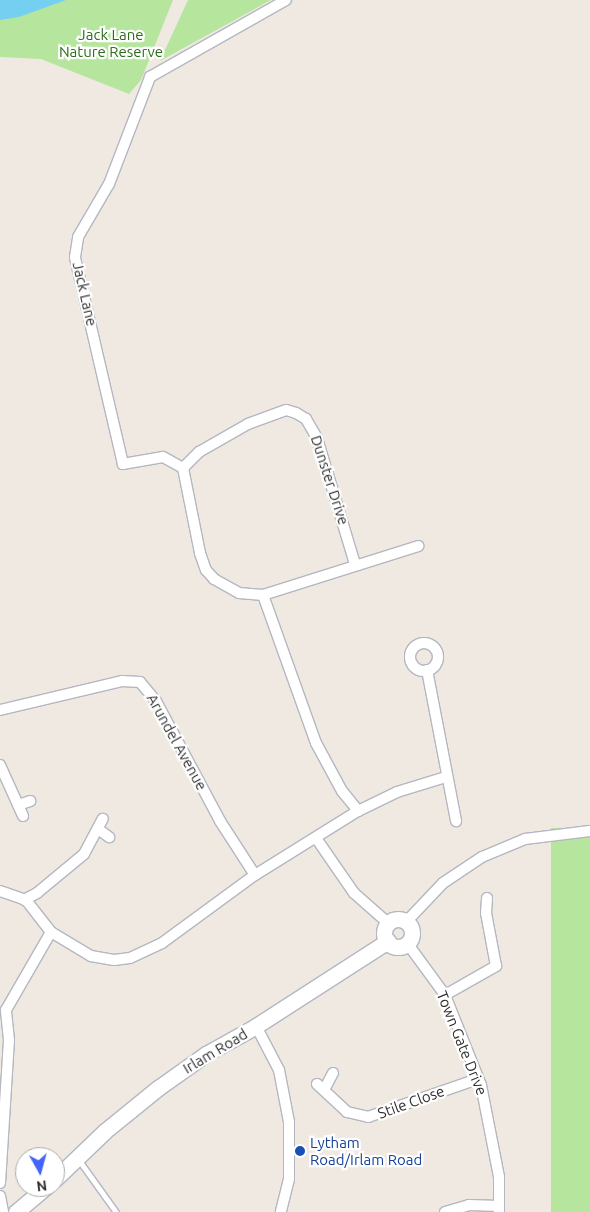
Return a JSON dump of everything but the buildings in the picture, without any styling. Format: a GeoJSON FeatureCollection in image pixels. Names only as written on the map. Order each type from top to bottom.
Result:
{"type":"FeatureCollection","features":[{"type":"Feature","properties":{"kind":"street","name":"Jack Lane"},"geometry":{"type":"LineString","coordinates":[[183,468],[163,457],[123,464],[75,257],[78,237],[109,184],[150,77],[286,0]]}},
{"type":"Feature","properties":{"kind":"street","name":"Dunster Drive"},"geometry":{"type":"LineString","coordinates":[[183,468],[199,452],[248,424],[273,413],[286,410],[296,413],[306,419],[318,438],[354,564]]}},
{"type":"Feature","properties":{"kind":"street"},"geometry":{"type":"LineString","coordinates":[[183,468],[198,543],[206,570],[228,588],[263,595],[354,564],[418,546]]}},
{"type":"Feature","properties":{"kind":"street"},"geometry":{"type":"LineString","coordinates":[[263,595],[316,743],[342,791],[358,811]]}},
{"type":"Feature","properties":{"kind":"street"},"geometry":{"type":"LineString","coordinates":[[427,670],[446,777],[459,808],[456,821]]}},
{"type":"Feature","properties":{"kind":"street","name":"Arundel Avenue"},"geometry":{"type":"LineString","coordinates":[[0,710],[122,681],[140,682],[156,701],[220,821],[255,875]]}},
{"type":"Feature","properties":{"kind":"street"},"geometry":{"type":"LineString","coordinates":[[0,764],[23,816]]}},
{"type":"Feature","properties":{"kind":"street"},"geometry":{"type":"LineString","coordinates":[[0,891],[24,900],[52,932],[91,956],[114,960],[130,958],[162,943],[255,875],[358,811],[397,792],[446,777]]}},
{"type":"Feature","properties":{"kind":"street"},"geometry":{"type":"LineString","coordinates":[[18,805],[30,801]]}},
{"type":"Feature","properties":{"kind":"street"},"geometry":{"type":"LineString","coordinates":[[24,900],[38,893],[84,854],[103,819]]}},
{"type":"Feature","properties":{"kind":"street"},"geometry":{"type":"LineString","coordinates":[[98,829],[109,837]]}},
{"type":"Feature","properties":{"kind":"street"},"geometry":{"type":"LineString","coordinates":[[407,921],[443,883],[482,857],[525,839],[590,831]]}},
{"type":"Feature","properties":{"kind":"street"},"geometry":{"type":"LineString","coordinates":[[316,838],[354,893],[388,923]]}},
{"type":"Feature","properties":{"kind":"street"},"geometry":{"type":"LineString","coordinates":[[445,995],[496,966],[486,913],[487,898]]}},
{"type":"Feature","properties":{"kind":"street"},"geometry":{"type":"LineString","coordinates":[[395,919],[407,921],[412,932],[408,943],[395,946],[388,941],[385,930],[388,923],[395,919]]}},
{"type":"Feature","properties":{"kind":"street"},"geometry":{"type":"LineString","coordinates":[[0,1183],[1,1109],[9,1040],[3,1010],[52,932]]}},
{"type":"Feature","properties":{"kind":"street","name":"Irlam Road"},"geometry":{"type":"LineString","coordinates":[[65,1169],[158,1088],[206,1054],[256,1026],[388,941]]}},
{"type":"Feature","properties":{"kind":"street","name":"Town Gate Drive"},"geometry":{"type":"LineString","coordinates":[[408,943],[445,995],[478,1078],[486,1102],[499,1177],[499,1209]]}},
{"type":"Feature","properties":{"kind":"street"},"geometry":{"type":"LineString","coordinates":[[256,1026],[279,1070],[289,1122],[289,1179],[281,1212]]}},
{"type":"Feature","properties":{"kind":"street","name":"Stile Close"},"geometry":{"type":"LineString","coordinates":[[333,1073],[321,1086],[347,1112],[368,1117],[478,1078]]}},
{"type":"Feature","properties":{"kind":"street"},"geometry":{"type":"LineString","coordinates":[[0,1196],[3,1212]]}},
{"type":"Feature","properties":{"kind":"street"},"geometry":{"type":"LineString","coordinates":[[16,1212],[34,1197]]}},
{"type":"Feature","properties":{"kind":"street"},"geometry":{"type":"LineString","coordinates":[[445,1212],[469,1205],[499,1209]]}},
{"type":"Feature","properties":{"kind":"lane"},"geometry":{"type":"LineString","coordinates":[[77,1158],[116,1212]]}},
{"type":"Feature","properties":{"kind":"green space","name":"Jack Lane Nature Reserve"},"geometry":{"type":"Polygon","coordinates":[[[0,0],[173,0],[141,80],[129,94],[41,59],[0,57],[0,0]]]}},
{"type":"Feature","properties":{"kind":"green space"},"geometry":{"type":"Polygon","coordinates":[[[188,0],[271,0],[160,61],[188,0]]]}},
{"type":"Feature","properties":{"kind":"green space"},"geometry":{"type":"Polygon","coordinates":[[[551,828],[590,828],[590,1212],[551,1212],[551,828]]]}},
{"type":"Feature","properties":{"kind":"water"},"geometry":{"type":"Polygon","coordinates":[[[0,0],[66,0],[19,17],[0,20],[0,0]]]}},
{"type":"Feature","properties":{"kind":"place","name":"Lytham Road/Irlam Road"},"geometry":{"type":"Point","coordinates":[300,1151]}}]}
